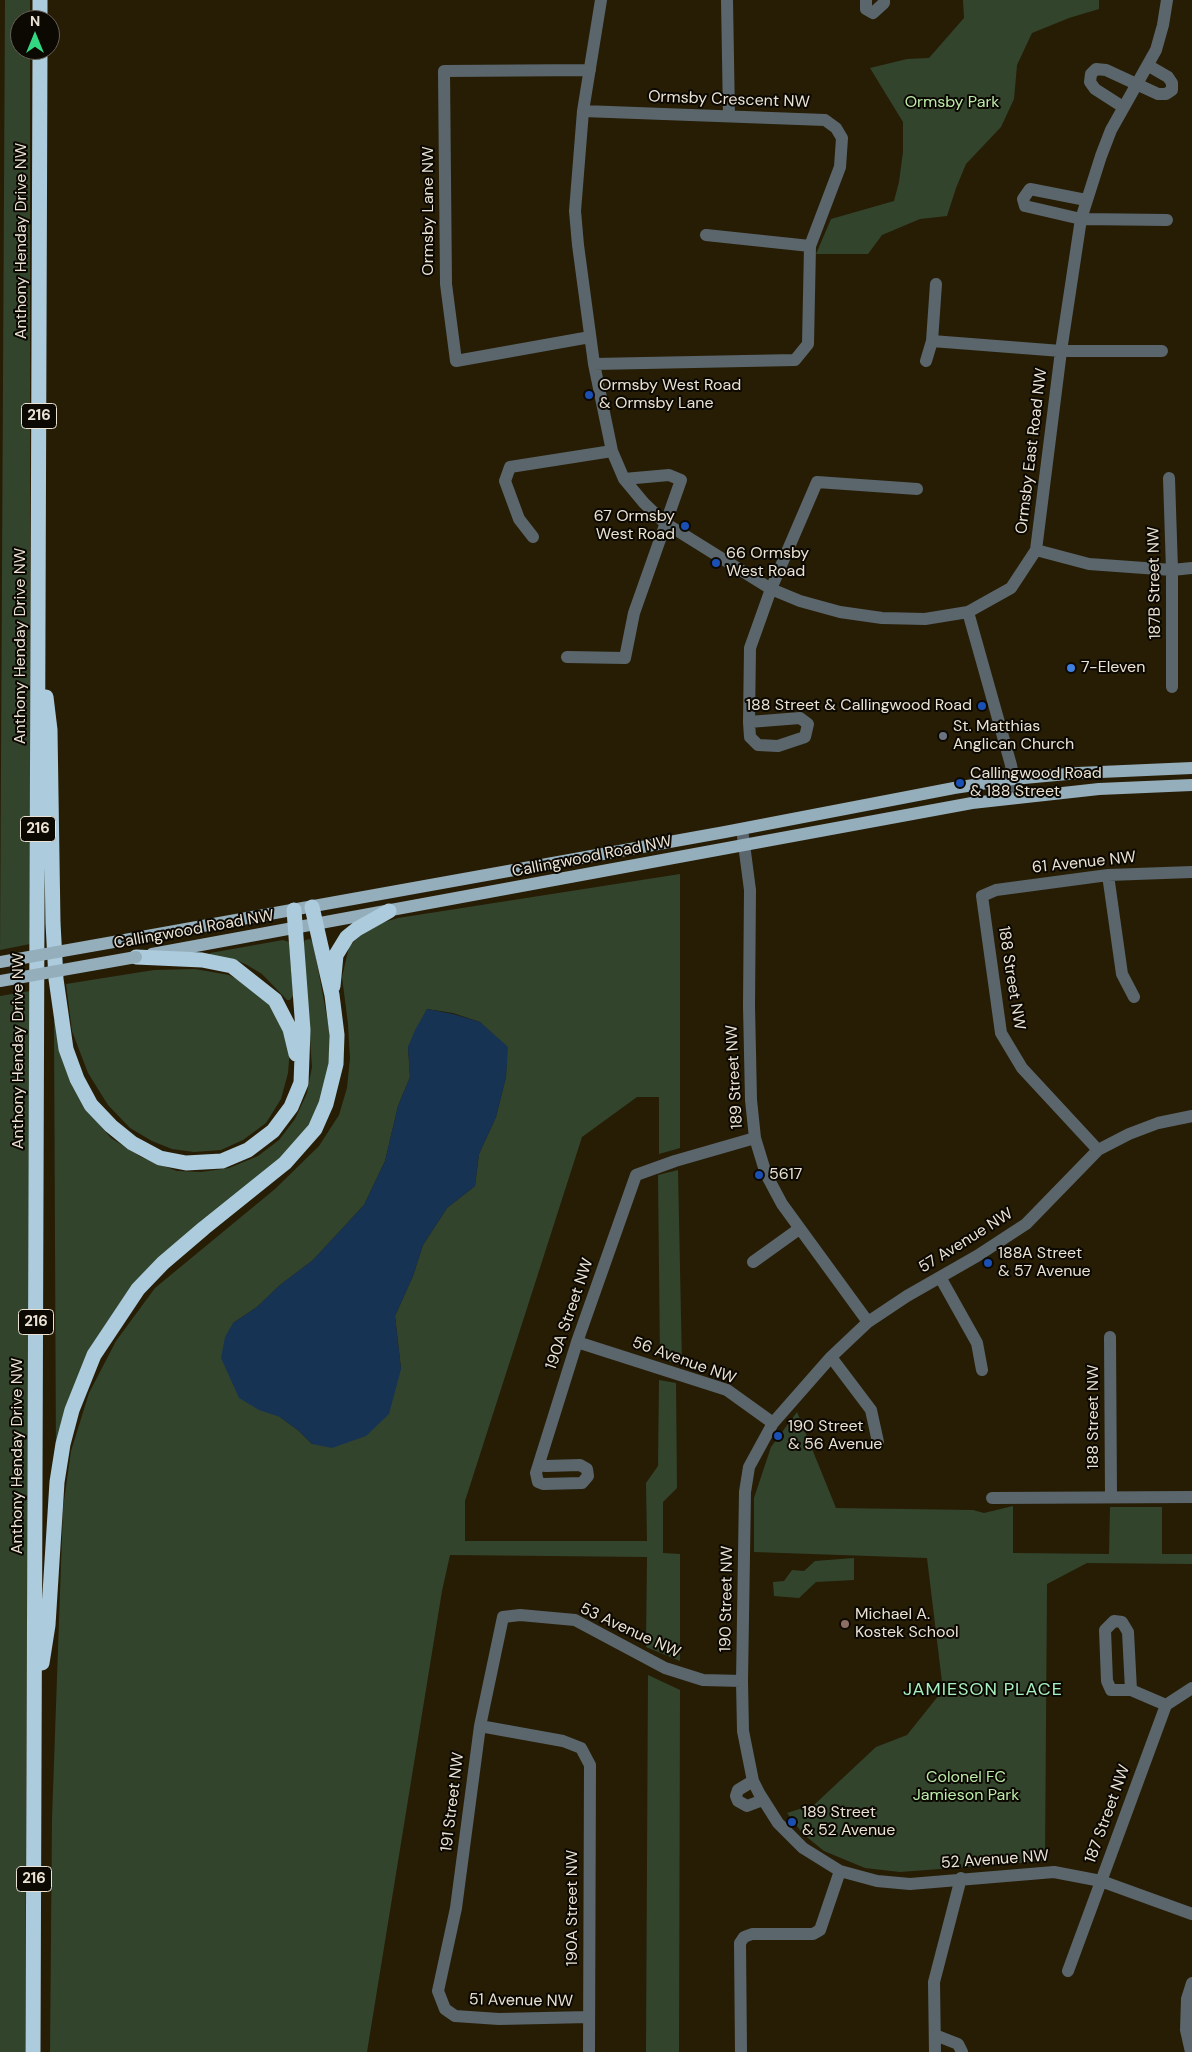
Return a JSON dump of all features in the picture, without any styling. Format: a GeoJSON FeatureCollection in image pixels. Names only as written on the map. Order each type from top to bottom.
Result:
{"type":"FeatureCollection","features":[{"type":"Feature","properties":{"kind":"highway","name":"Anthony Henday Drive NW"},"geometry":{"type":"LineString","coordinates":[[33,2052],[40,60]]}},
{"type":"Feature","properties":{"kind":"highway"},"geometry":{"type":"LineString","coordinates":[[39,647],[50,730],[53,923],[58,997],[66,1049],[77,1079],[91,1105],[111,1126],[132,1143],[160,1158],[186,1163],[222,1161],[248,1150],[273,1131],[291,1107],[301,1083],[302,1030],[294,910]]}},
{"type":"Feature","properties":{"kind":"highway"},"geometry":{"type":"LineString","coordinates":[[34,1707],[48,1625],[57,1482],[63,1444],[72,1410],[91,1362],[138,1289],[163,1263],[204,1228],[286,1163],[315,1129],[326,1104],[336,1064],[336,1036],[332,995],[312,907]]}},
{"type":"Feature","properties":{"kind":"highway"},"geometry":{"type":"LineString","coordinates":[[332,995],[336,955],[347,937],[389,911]]}},
{"type":"Feature","properties":{"kind":"highway"},"geometry":{"type":"LineString","coordinates":[[136,957],[202,960],[232,966],[258,985],[275,1000],[290,1030],[301,1083]]}},
{"type":"Feature","properties":{"kind":"main road","name":"Callingwood Road NW"},"geometry":{"type":"LineString","coordinates":[[0,962],[742,829],[917,794],[1013,779],[1110,771],[1192,768]]}},
{"type":"Feature","properties":{"kind":"main road","name":"Callingwood Road NW"},"geometry":{"type":"LineString","coordinates":[[0,981],[315,925],[918,811],[1016,796],[1099,789],[1192,785]]}},
{"type":"Feature","properties":{"kind":"street"},"geometry":{"type":"LineString","coordinates":[[602,0],[583,111],[575,211],[594,364],[612,451],[624,479],[644,503],[665,523],[770,589],[840,612],[882,618],[925,618],[968,612],[1011,765],[1016,796]]}},
{"type":"Feature","properties":{"kind":"street"},"geometry":{"type":"LineString","coordinates":[[727,0],[729,116]]}},
{"type":"Feature","properties":{"kind":"street"},"geometry":{"type":"LineString","coordinates":[[866,0],[866,9],[873,13],[884,3],[884,0]]}},
{"type":"Feature","properties":{"kind":"street","name":"Ormsby East Road NW"},"geometry":{"type":"LineString","coordinates":[[968,612],[1011,588],[1036,550],[1061,351],[1081,219],[1107,138],[1123,107],[1149,66],[1156,50],[1167,0]]}},
{"type":"Feature","properties":{"kind":"street"},"geometry":{"type":"LineString","coordinates":[[1123,107],[1095,89],[1090,82],[1091,74],[1096,68],[1106,70],[1158,94],[1166,94],[1172,90],[1172,83],[1168,77],[1149,66]]}},
{"type":"Feature","properties":{"kind":"street","name":"Ormsby Lane NW"},"geometry":{"type":"LineString","coordinates":[[590,70],[444,71],[446,284],[456,360],[590,337]]}},
{"type":"Feature","properties":{"kind":"street","name":"Ormsby Crescent NW"},"geometry":{"type":"LineString","coordinates":[[583,111],[825,120],[836,128],[842,138],[840,168],[810,246],[808,344],[795,360],[594,364]]}},
{"type":"Feature","properties":{"kind":"street"},"geometry":{"type":"LineString","coordinates":[[1086,200],[1030,189],[1023,198],[1025,206],[1081,219],[1167,220]]}},
{"type":"Feature","properties":{"kind":"street"},"geometry":{"type":"LineString","coordinates":[[706,235],[810,246]]}},
{"type":"Feature","properties":{"kind":"street"},"geometry":{"type":"LineString","coordinates":[[926,361],[932,341],[936,284]]}},
{"type":"Feature","properties":{"kind":"street","name":"Ormsby East Road NW"},"geometry":{"type":"LineString","coordinates":[[932,341],[1061,351],[1162,351]]}},
{"type":"Feature","properties":{"kind":"street"},"geometry":{"type":"LineString","coordinates":[[534,537],[519,519],[505,481],[510,467],[612,451]]}},
{"type":"Feature","properties":{"kind":"street"},"geometry":{"type":"LineString","coordinates":[[567,657],[625,658],[634,613],[680,480],[669,475],[624,479]]}},
{"type":"Feature","properties":{"kind":"street","name":"187B Street NW"},"geometry":{"type":"LineString","coordinates":[[1169,478],[1172,570],[1172,687]]}},
{"type":"Feature","properties":{"kind":"street"},"geometry":{"type":"LineString","coordinates":[[749,722],[750,648],[770,589],[818,482],[917,489]]}},
{"type":"Feature","properties":{"kind":"street"},"geometry":{"type":"LineString","coordinates":[[1036,550],[1089,564],[1172,570],[1192,568]]}},
{"type":"Feature","properties":{"kind":"street","name":"189 Street NW"},"geometry":{"type":"LineString","coordinates":[[742,829],[750,890],[748,1006],[754,1138],[766,1174],[782,1204],[868,1322]]}},
{"type":"Feature","properties":{"kind":"street","name":"61 Avenue NW"},"geometry":{"type":"LineString","coordinates":[[982,896],[996,890],[1108,875],[1192,872]]}},
{"type":"Feature","properties":{"kind":"street"},"geometry":{"type":"LineString","coordinates":[[1108,875],[1122,974],[1134,997]]}},
{"type":"Feature","properties":{"kind":"street","name":"188 Street NW"},"geometry":{"type":"LineString","coordinates":[[982,896],[1001,1033],[1022,1068],[1098,1150]]}},
{"type":"Feature","properties":{"kind":"street","name":"57 Avenue NW"},"geometry":{"type":"LineString","coordinates":[[774,1423],[831,1356],[868,1322],[1026,1224],[1098,1150],[1129,1134],[1158,1123],[1192,1116]]}},
{"type":"Feature","properties":{"kind":"street","name":"190A Street NW"},"geometry":{"type":"LineString","coordinates":[[539,1465],[577,1342],[636,1176],[675,1161],[754,1138]]}},
{"type":"Feature","properties":{"kind":"street"},"geometry":{"type":"LineString","coordinates":[[753,1262],[799,1229]]}},
{"type":"Feature","properties":{"kind":"street"},"geometry":{"type":"LineString","coordinates":[[940,1277],[977,1342],[982,1370]]}},
{"type":"Feature","properties":{"kind":"street","name":"188 Street NW"},"geometry":{"type":"LineString","coordinates":[[1110,1338],[1111,1496]]}},
{"type":"Feature","properties":{"kind":"street","name":"56 Avenue NW"},"geometry":{"type":"LineString","coordinates":[[577,1342],[727,1390],[774,1423]]}},
{"type":"Feature","properties":{"kind":"street"},"geometry":{"type":"LineString","coordinates":[[831,1356],[871,1410],[878,1442]]}},
{"type":"Feature","properties":{"kind":"street","name":"190 Street NW"},"geometry":{"type":"LineString","coordinates":[[774,1423],[749,1467],[745,1492],[743,1731],[753,1781],[778,1823],[803,1848]]}},
{"type":"Feature","properties":{"kind":"street"},"geometry":{"type":"LineString","coordinates":[[992,1498],[1192,1497]]}},
{"type":"Feature","properties":{"kind":"street","name":"53 Avenue NW"},"geometry":{"type":"LineString","coordinates":[[503,1617],[520,1615],[575,1620],[665,1668],[703,1680],[742,1681]]}},
{"type":"Feature","properties":{"kind":"street","name":"191 Street NW"},"geometry":{"type":"LineString","coordinates":[[438,1991],[456,1908],[480,1726],[503,1617]]}},
{"type":"Feature","properties":{"kind":"street"},"geometry":{"type":"LineString","coordinates":[[1131,1690],[1128,1632],[1122,1622],[1114,1621],[1105,1630],[1107,1681],[1111,1690],[1131,1690],[1166,1705],[1192,1688]]}},
{"type":"Feature","properties":{"kind":"street","name":"187 Street NW"},"geometry":{"type":"LineString","coordinates":[[1068,1971],[1166,1705]]}},
{"type":"Feature","properties":{"kind":"street","name":"190A Street NW"},"geometry":{"type":"LineString","coordinates":[[480,1726],[563,1741],[581,1748],[590,1764],[588,2052]]}},
{"type":"Feature","properties":{"kind":"street"},"geometry":{"type":"LineString","coordinates":[[753,1781],[738,1790],[736,1796],[738,1801],[747,1806],[764,1800]]}},
{"type":"Feature","properties":{"kind":"street","name":"52 Avenue NW"},"geometry":{"type":"LineString","coordinates":[[803,1848],[840,1871],[877,1881],[910,1884],[961,1878],[1054,1872],[1101,1881],[1192,1914]]}},
{"type":"Feature","properties":{"kind":"street"},"geometry":{"type":"LineString","coordinates":[[741,2052],[740,1943],[744,1937],[752,1934],[813,1934],[820,1930],[840,1871]]}},
{"type":"Feature","properties":{"kind":"street"},"geometry":{"type":"LineString","coordinates":[[935,2052],[934,1982],[961,1878]]}},
{"type":"Feature","properties":{"kind":"street"},"geometry":{"type":"LineString","coordinates":[[1191,2052],[1186,2030],[1188,1999],[1192,1983]]}},
{"type":"Feature","properties":{"kind":"street","name":"51 Avenue NW"},"geometry":{"type":"LineString","coordinates":[[438,1991],[445,2009],[454,2016],[499,2019],[589,2017]]}},
{"type":"Feature","properties":{"kind":"street"},"geometry":{"type":"LineString","coordinates":[[935,2036],[958,2044],[962,2052]]}},
{"type":"Feature","properties":{"kind":"green space"},"geometry":{"type":"Polygon","coordinates":[[[5,0],[30,0],[30,10],[10,10],[10,60],[30,60],[30,944],[0,950],[5,0]]]}},
{"type":"Feature","properties":{"kind":"green space","name":"Ormsby Park"},"geometry":{"type":"Polygon","coordinates":[[[963,0],[1099,0],[1099,9],[1069,18],[1032,33],[1017,65],[1014,99],[1001,127],[966,164],[947,216],[920,219],[882,235],[868,254],[816,254],[831,219],[894,201],[903,152],[903,122],[870,68],[907,59],[929,58],[964,18],[963,0]]]}},
{"type":"Feature","properties":{"kind":"green space"},"geometry":{"type":"Polygon","coordinates":[[[680,874],[680,1148],[659,1154],[659,1097],[637,1097],[582,1137],[465,1501],[465,1541],[647,1541],[646,1483],[658,1466],[659,1380],[676,1383],[677,1488],[663,1502],[663,1553],[680,1554],[680,1661],[646,1647],[647,1557],[450,1555],[442,1591],[367,2052],[50,2052],[52,1819],[63,1508],[71,1451],[89,1393],[116,1341],[155,1288],[275,1189],[319,1146],[339,1115],[347,1088],[350,1058],[342,977],[349,947],[363,932],[381,923],[398,918],[680,874]],[[427,1009],[408,1047],[410,1077],[398,1106],[385,1161],[364,1205],[313,1260],[280,1285],[257,1307],[233,1323],[280,1417],[299,1431],[312,1444],[401,1369],[395,1316],[413,1276],[423,1245],[447,1208],[475,1186],[479,1154],[496,1117],[506,1077],[507,1047],[480,1022],[453,1013],[427,1009]]]}},
{"type":"Feature","properties":{"kind":"green space"},"geometry":{"type":"Polygon","coordinates":[[[310,939],[313,942],[329,1028],[329,1062],[324,1096],[310,1127],[283,1156],[109,1325],[56,1458],[54,1021],[56,1021],[62,1053],[73,1087],[91,1115],[111,1138],[141,1157],[177,1171],[201,1172],[229,1168],[258,1156],[279,1140],[295,1119],[307,1093],[312,1067],[303,945],[305,940],[310,939]]]}},
{"type":"Feature","properties":{"kind":"green space"},"geometry":{"type":"Polygon","coordinates":[[[283,940],[289,942],[293,996],[290,1000],[287,1000],[262,974],[247,965],[236,960],[210,955],[210,953],[283,940]]]}},
{"type":"Feature","properties":{"kind":"green space"},"geometry":{"type":"Polygon","coordinates":[[[195,969],[229,975],[253,988],[268,1001],[281,1019],[290,1048],[288,1073],[281,1099],[266,1123],[243,1140],[221,1150],[194,1152],[172,1149],[152,1141],[130,1128],[108,1105],[88,1073],[72,1031],[66,984],[154,970],[195,969]]]}},
{"type":"Feature","properties":{"kind":"green space"},"geometry":{"type":"Polygon","coordinates":[[[30,991],[25,2052],[0,2052],[0,996],[30,991]]]}},
{"type":"Feature","properties":{"kind":"green space"},"geometry":{"type":"Polygon","coordinates":[[[678,1170],[682,1366],[660,1358],[658,1175],[678,1170]]]}},
{"type":"Feature","properties":{"kind":"green space","name":"Colonel FC Jamieson Park"},"geometry":{"type":"Polygon","coordinates":[[[797,1412],[836,1508],[973,1510],[984,1513],[1013,1506],[1013,1553],[1109,1554],[1110,1507],[1162,1507],[1162,1554],[1192,1554],[1192,1564],[1087,1563],[1047,1584],[1045,1861],[900,1872],[865,1868],[824,1851],[803,1834],[787,1813],[815,1804],[876,1747],[907,1735],[943,1690],[927,1558],[754,1552],[754,1498],[771,1447],[797,1412]]]}},
{"type":"Feature","properties":{"kind":"green space"},"geometry":{"type":"Polygon","coordinates":[[[854,1558],[854,1580],[816,1582],[799,1598],[774,1596],[773,1582],[784,1581],[792,1570],[804,1571],[815,1561],[854,1558]]]}},
{"type":"Feature","properties":{"kind":"green space"},"geometry":{"type":"Polygon","coordinates":[[[648,1675],[680,1690],[679,2052],[646,2052],[648,1675]]]}},
{"type":"Feature","properties":{"kind":"water"},"geometry":{"type":"Polygon","coordinates":[[[427,1009],[480,1022],[508,1047],[506,1077],[496,1117],[479,1154],[475,1186],[447,1208],[423,1245],[413,1276],[395,1316],[401,1369],[389,1414],[366,1436],[332,1448],[312,1444],[299,1431],[280,1417],[259,1410],[239,1398],[221,1358],[225,1337],[233,1323],[257,1307],[280,1285],[313,1260],[364,1205],[385,1161],[398,1106],[410,1077],[408,1047],[427,1009]]]}},
{"type":"Feature","properties":{"kind":"place","name":"Ormsby West Road & Ormsby Lane"},"geometry":{"type":"Point","coordinates":[589,395]}},
{"type":"Feature","properties":{"kind":"place","name":"67 Ormsby West Road"},"geometry":{"type":"Point","coordinates":[685,526]}},
{"type":"Feature","properties":{"kind":"place","name":"66 Ormsby West Road"},"geometry":{"type":"Point","coordinates":[716,563]}},
{"type":"Feature","properties":{"kind":"place","name":"7-Eleven"},"geometry":{"type":"Point","coordinates":[1071,668]}},
{"type":"Feature","properties":{"kind":"place","name":"188 Street & Callingwood Road"},"geometry":{"type":"Point","coordinates":[982,706]}},
{"type":"Feature","properties":{"kind":"place","name":"St. Matthias Anglican Church"},"geometry":{"type":"Point","coordinates":[943,736]}},
{"type":"Feature","properties":{"kind":"place","name":"Callingwood Road & 188 Street"},"geometry":{"type":"Point","coordinates":[960,783]}},
{"type":"Feature","properties":{"kind":"place","name":"5617"},"geometry":{"type":"Point","coordinates":[759,1175]}},
{"type":"Feature","properties":{"kind":"place","name":"188A Street & 57 Avenue"},"geometry":{"type":"Point","coordinates":[988,1263]}},
{"type":"Feature","properties":{"kind":"place","name":"190 Street & 56 Avenue"},"geometry":{"type":"Point","coordinates":[778,1436]}},
{"type":"Feature","properties":{"kind":"place","name":"Michael A. Kostek School"},"geometry":{"type":"Point","coordinates":[845,1624]}},
{"type":"Feature","properties":{"kind":"place","name":"189 Street & 52 Avenue"},"geometry":{"type":"Point","coordinates":[792,1822]}},
{"type":"Feature","properties":{"kind":"district","name":"JAMIESON PLACE"},"geometry":{"type":"Point","coordinates":[983,1690]}}]}
